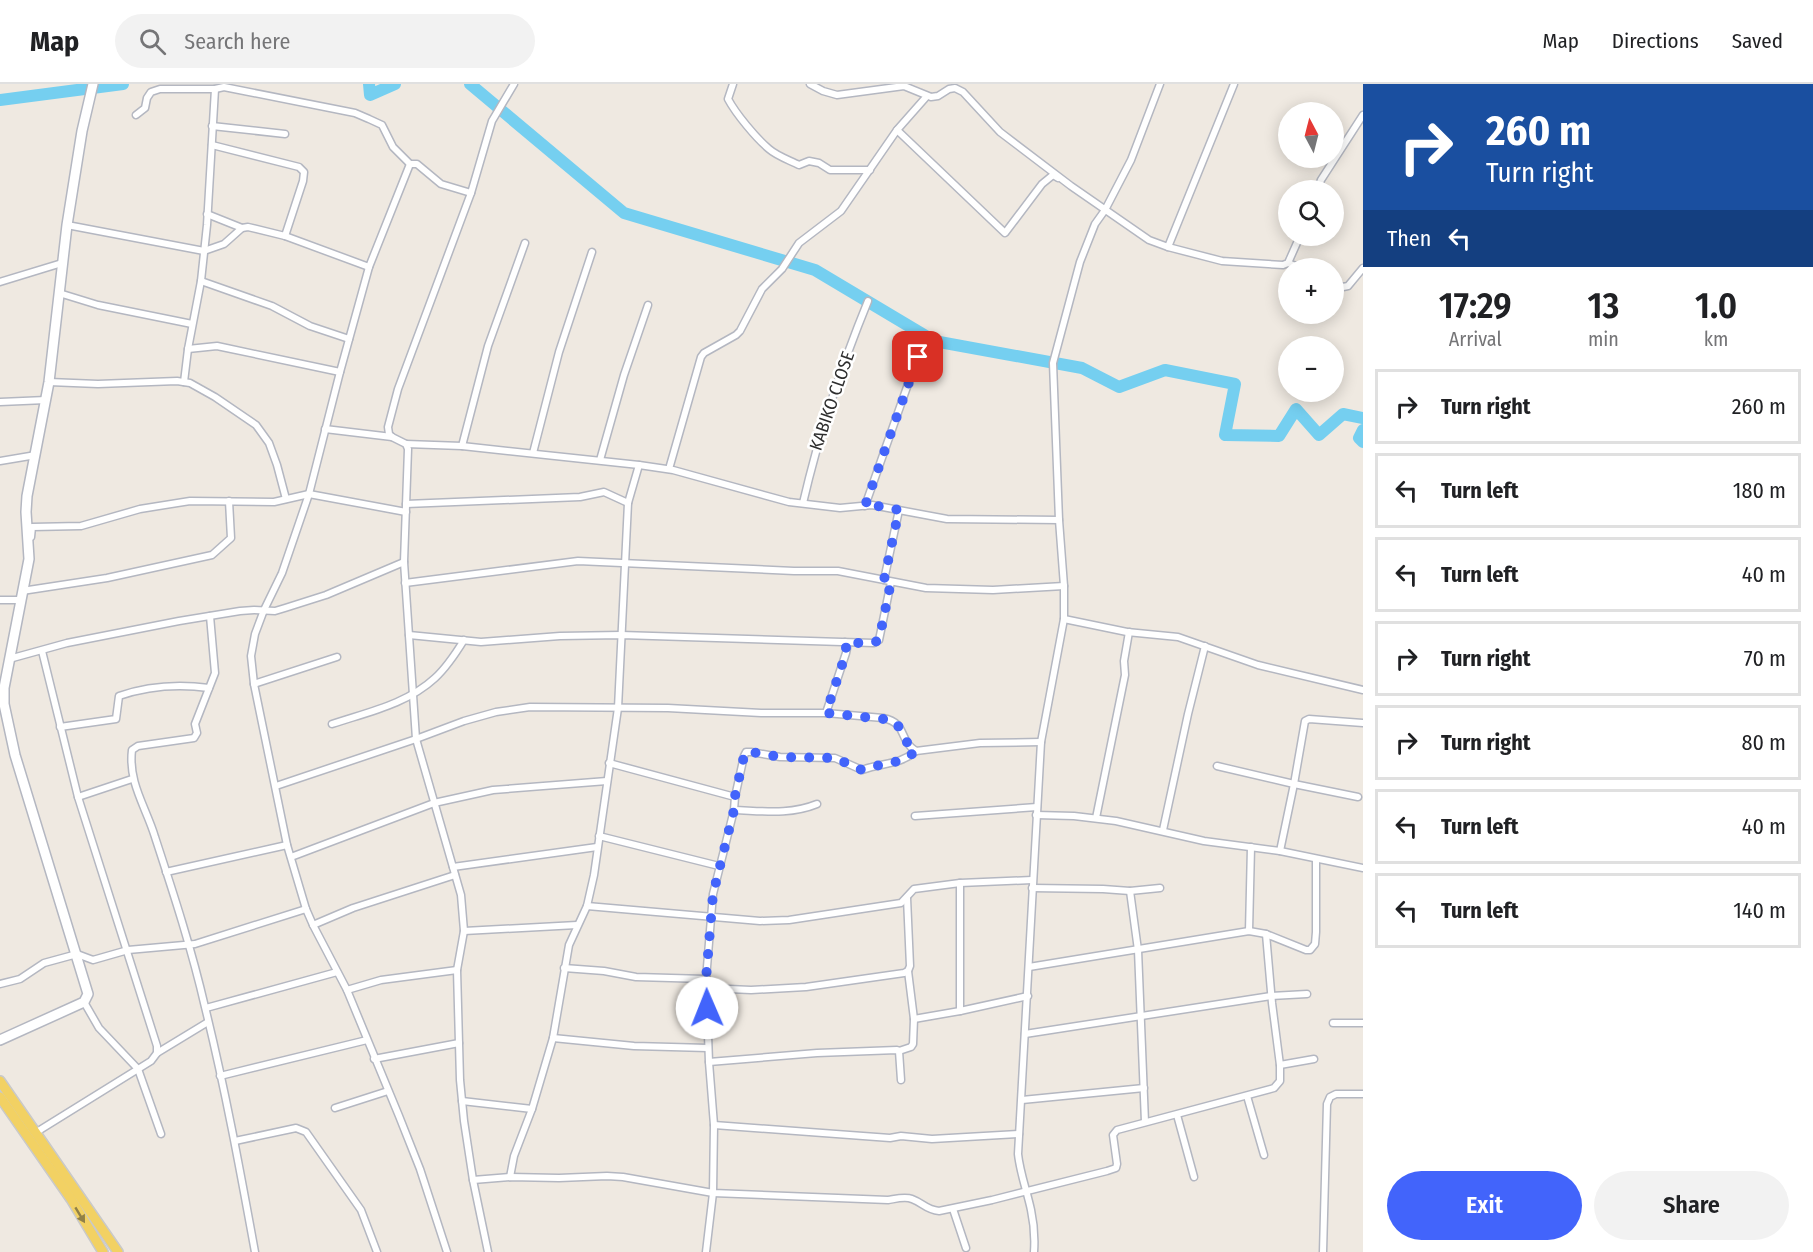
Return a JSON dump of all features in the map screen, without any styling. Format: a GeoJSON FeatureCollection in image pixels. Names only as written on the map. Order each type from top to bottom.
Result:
{"type":"FeatureCollection","features":[{"type":"Feature","properties":{"kind":"main road"},"geometry":{"type":"LineString","coordinates":[[0,1082],[118,1252]]}},
{"type":"Feature","properties":{"kind":"main road"},"geometry":{"type":"LineString","coordinates":[[0,1097],[71,1199],[103,1252]]}},
{"type":"Feature","properties":{"kind":"street"},"geometry":{"type":"LineString","coordinates":[[29,559],[27,496],[50,382],[67,225],[82,131],[93,84]]}},
{"type":"Feature","properties":{"kind":"street"},"geometry":{"type":"LineString","coordinates":[[392,437],[388,427],[398,389],[471,193],[492,121],[514,84]]}},
{"type":"Feature","properties":{"kind":"street"},"geometry":{"type":"LineString","coordinates":[[733,84],[728,99],[734,109],[775,153],[799,165],[809,161],[819,163],[830,170],[870,170]]}},
{"type":"Feature","properties":{"kind":"street"},"geometry":{"type":"LineString","coordinates":[[810,84],[837,95],[904,86],[927,96],[938,96],[955,88],[963,92],[999,132],[1149,240],[1222,261],[1278,265]]}},
{"type":"Feature","properties":{"kind":"street"},"geometry":{"type":"LineString","coordinates":[[963,92],[970,84]]}},
{"type":"Feature","properties":{"kind":"street"},"geometry":{"type":"LineString","coordinates":[[1034,1252],[1035,1233],[1018,1154],[1041,742],[1064,619],[1053,363],[1080,262],[1095,224],[1105,210],[1131,160],[1160,84]]}},
{"type":"Feature","properties":{"kind":"street"},"geometry":{"type":"LineString","coordinates":[[1168,247],[1233,84]]}},
{"type":"Feature","properties":{"kind":"street"},"geometry":{"type":"LineString","coordinates":[[136,115],[145,108],[151,92],[160,89],[224,87],[355,113],[382,125],[393,147],[410,164],[417,164],[441,184],[471,193]]}},
{"type":"Feature","properties":{"kind":"street"},"geometry":{"type":"LineString","coordinates":[[184,382],[201,281],[214,89]]}},
{"type":"Feature","properties":{"kind":"street"},"geometry":{"type":"LineString","coordinates":[[669,469],[700,357],[741,331],[762,289],[782,269],[799,243],[839,213],[897,130],[927,96]]}},
{"type":"Feature","properties":{"kind":"street"},"geometry":{"type":"LineString","coordinates":[[1321,180],[1363,115]]}},
{"type":"Feature","properties":{"kind":"street"},"geometry":{"type":"LineString","coordinates":[[212,126],[285,134]]}},
{"type":"Feature","properties":{"kind":"street"},"geometry":{"type":"LineString","coordinates":[[897,130],[1005,233],[1042,184],[1053,175],[1071,186]]}},
{"type":"Feature","properties":{"kind":"street"},"geometry":{"type":"LineString","coordinates":[[212,145],[299,167],[303,172],[303,181],[285,236]]}},
{"type":"Feature","properties":{"kind":"street"},"geometry":{"type":"LineString","coordinates":[[410,164],[369,267],[309,494],[282,573],[255,634],[251,656],[254,684],[287,845],[306,909],[347,990],[420,1169],[447,1252]]}},
{"type":"Feature","properties":{"kind":"street"},"geometry":{"type":"LineString","coordinates":[[207,214],[242,228],[248,227],[285,236],[369,267]]}},
{"type":"Feature","properties":{"kind":"street"},"geometry":{"type":"LineString","coordinates":[[67,225],[204,251],[224,244],[242,228]]}},
{"type":"Feature","properties":{"kind":"street"},"geometry":{"type":"LineString","coordinates":[[462,446],[488,346],[525,243]]}},
{"type":"Feature","properties":{"kind":"street"},"geometry":{"type":"LineString","coordinates":[[533,453],[559,352],[592,252]]}},
{"type":"Feature","properties":{"kind":"street"},"geometry":{"type":"LineString","coordinates":[[0,282],[62,263]]}},
{"type":"Feature","properties":{"kind":"street"},"geometry":{"type":"LineString","coordinates":[[1344,287],[1348,286],[1363,268]]}},
{"type":"Feature","properties":{"kind":"street"},"geometry":{"type":"LineString","coordinates":[[201,281],[272,306],[310,326],[349,339]]}},
{"type":"Feature","properties":{"kind":"street"},"geometry":{"type":"LineString","coordinates":[[59,293],[98,305],[192,324]]}},
{"type":"Feature","properties":{"kind":"street","name":"KABIKO CLOSE"},"geometry":{"type":"LineString","coordinates":[[803,503],[813,458],[832,397],[868,301]]}},
{"type":"Feature","properties":{"kind":"street"},"geometry":{"type":"LineString","coordinates":[[600,460],[624,375],[648,305]]}},
{"type":"Feature","properties":{"kind":"street"},"geometry":{"type":"LineString","coordinates":[[865,506],[925,336]]}},
{"type":"Feature","properties":{"kind":"street"},"geometry":{"type":"LineString","coordinates":[[188,349],[217,346],[340,372]]}},
{"type":"Feature","properties":{"kind":"street"},"geometry":{"type":"LineString","coordinates":[[50,382],[190,383],[256,425],[269,443],[286,499]]}},
{"type":"Feature","properties":{"kind":"street"},"geometry":{"type":"LineString","coordinates":[[0,402],[46,400]]}},
{"type":"Feature","properties":{"kind":"street"},"geometry":{"type":"LineString","coordinates":[[326,429],[392,437],[406,444],[462,446],[669,469],[789,501],[840,508],[872,505],[947,519],[1059,520]]}},
{"type":"Feature","properties":{"kind":"street"},"geometry":{"type":"LineString","coordinates":[[406,444],[408,449],[404,562],[416,739],[464,911],[465,931],[457,970],[462,1101],[473,1180],[488,1252]]}},
{"type":"Feature","properties":{"kind":"street"},"geometry":{"type":"LineString","coordinates":[[0,461],[36,454]]}},
{"type":"Feature","properties":{"kind":"street"},"geometry":{"type":"LineString","coordinates":[[510,1177],[514,1155],[532,1109],[553,1038],[569,945],[587,906],[618,708],[628,503],[639,465]]}},
{"type":"Feature","properties":{"kind":"street"},"geometry":{"type":"LineString","coordinates":[[406,504],[580,497],[604,492],[628,503]]}},
{"type":"Feature","properties":{"kind":"street"},"geometry":{"type":"LineString","coordinates":[[0,1040],[84,1002],[87,999],[88,989],[15,755],[2,705],[29,559],[32,527],[81,525],[140,509],[190,501],[274,502],[309,494],[406,512]]}},
{"type":"Feature","properties":{"kind":"street"},"geometry":{"type":"LineString","coordinates":[[0,600],[212,555],[231,538],[229,501]]}},
{"type":"Feature","properties":{"kind":"street"},"geometry":{"type":"LineString","coordinates":[[409,635],[481,642],[560,636],[621,635],[874,643],[879,640],[899,510]]}},
{"type":"Feature","properties":{"kind":"street"},"geometry":{"type":"LineString","coordinates":[[405,583],[578,561],[787,571],[838,571],[926,588],[964,590],[1064,586]]}},
{"type":"Feature","properties":{"kind":"street"},"geometry":{"type":"LineString","coordinates":[[9,659],[67,644],[210,616],[240,611],[274,611],[326,595],[404,562]]}},
{"type":"Feature","properties":{"kind":"street"},"geometry":{"type":"LineString","coordinates":[[210,616],[215,673],[195,724],[194,738],[138,746],[132,750],[132,779],[154,833],[206,1008],[235,1141],[255,1252]]}},
{"type":"Feature","properties":{"kind":"street"},"geometry":{"type":"LineString","coordinates":[[1064,619],[1129,632],[1178,637],[1258,665],[1363,690]]}},
{"type":"Feature","properties":{"kind":"street"},"geometry":{"type":"LineString","coordinates":[[1096,818],[1125,675],[1124,661],[1129,632]]}},
{"type":"Feature","properties":{"kind":"street"},"geometry":{"type":"LineString","coordinates":[[332,724],[397,703],[412,694],[435,678],[464,640]]}},
{"type":"Feature","properties":{"kind":"street"},"geometry":{"type":"LineString","coordinates":[[826,713],[846,653],[846,642]]}},
{"type":"Feature","properties":{"kind":"street"},"geometry":{"type":"LineString","coordinates":[[1163,830],[1205,646]]}},
{"type":"Feature","properties":{"kind":"street"},"geometry":{"type":"LineString","coordinates":[[42,651],[78,796],[128,950],[157,1046],[157,1053]]}},
{"type":"Feature","properties":{"kind":"street"},"geometry":{"type":"LineString","coordinates":[[254,684],[337,657]]}},
{"type":"Feature","properties":{"kind":"street"},"geometry":{"type":"LineString","coordinates":[[60,727],[116,719],[119,696],[135,690],[191,685],[209,688]]}},
{"type":"Feature","properties":{"kind":"street"},"geometry":{"type":"LineString","coordinates":[[276,786],[445,727],[496,712],[530,708],[826,713],[892,720],[898,724],[910,748],[916,751],[980,743],[1041,742]]}},
{"type":"Feature","properties":{"kind":"street"},"geometry":{"type":"LineString","coordinates":[[1280,851],[1305,721],[1309,719],[1363,723]]}},
{"type":"Feature","properties":{"kind":"street"},"geometry":{"type":"LineString","coordinates":[[706,1252],[713,1192],[714,1125],[706,979],[713,894],[734,810],[744,756],[746,752],[751,752],[780,757],[835,758],[862,770],[874,765],[906,759],[916,751]]}},
{"type":"Feature","properties":{"kind":"street"},"geometry":{"type":"LineString","coordinates":[[609,764],[735,796]]}},
{"type":"Feature","properties":{"kind":"street"},"geometry":{"type":"LineString","coordinates":[[1217,765],[1358,797]]}},
{"type":"Feature","properties":{"kind":"street"},"geometry":{"type":"LineString","coordinates":[[78,796],[132,779]]}},
{"type":"Feature","properties":{"kind":"street"},"geometry":{"type":"LineString","coordinates":[[291,857],[434,803],[493,790],[607,781]]}},
{"type":"Feature","properties":{"kind":"street"},"geometry":{"type":"LineString","coordinates":[[734,810],[778,812],[801,810],[817,804]]}},
{"type":"Feature","properties":{"kind":"street"},"geometry":{"type":"LineString","coordinates":[[915,816],[1036,811],[1096,818],[1163,830],[1204,841],[1280,851],[1363,868]]}},
{"type":"Feature","properties":{"kind":"street"},"geometry":{"type":"LineString","coordinates":[[599,836],[720,866]]}},
{"type":"Feature","properties":{"kind":"street"},"geometry":{"type":"LineString","coordinates":[[166,872],[287,845]]}},
{"type":"Feature","properties":{"kind":"street"},"geometry":{"type":"LineString","coordinates":[[453,867],[597,847]]}},
{"type":"Feature","properties":{"kind":"street"},"geometry":{"type":"LineString","coordinates":[[1249,932],[1251,847]]}},
{"type":"Feature","properties":{"kind":"street"},"geometry":{"type":"LineString","coordinates":[[1029,968],[1249,932],[1266,934],[1306,950],[1313,948],[1316,932],[1316,859]]}},
{"type":"Feature","properties":{"kind":"street"},"geometry":{"type":"LineString","coordinates":[[313,925],[353,908],[455,875]]}},
{"type":"Feature","properties":{"kind":"street"},"geometry":{"type":"LineString","coordinates":[[587,906],[760,921],[789,920],[901,903],[914,889],[960,883],[1032,880]]}},
{"type":"Feature","properties":{"kind":"street"},"geometry":{"type":"LineString","coordinates":[[960,883],[960,1011]]}},
{"type":"Feature","properties":{"kind":"street"},"geometry":{"type":"LineString","coordinates":[[1032,888],[1130,891],[1160,888]]}},
{"type":"Feature","properties":{"kind":"street"},"geometry":{"type":"LineString","coordinates":[[1130,891],[1138,950],[1145,1122]]}},
{"type":"Feature","properties":{"kind":"street"},"geometry":{"type":"LineString","coordinates":[[709,1062],[817,1053],[899,1051],[911,1047],[914,1019],[908,971],[910,966],[907,898]]}},
{"type":"Feature","properties":{"kind":"street"},"geometry":{"type":"LineString","coordinates":[[0,984],[21,979],[44,963],[77,954],[93,960],[128,950],[195,944],[306,909]]}},
{"type":"Feature","properties":{"kind":"street"},"geometry":{"type":"LineString","coordinates":[[465,931],[577,925]]}},
{"type":"Feature","properties":{"kind":"street"},"geometry":{"type":"LineString","coordinates":[[473,1180],[510,1177],[623,1177],[713,1192],[888,1200],[905,1198],[913,1199],[931,1210],[953,1209],[1080,1179],[1116,1168],[1113,1135],[1117,1130],[1247,1096],[1278,1085],[1280,1065],[1266,934]]}},
{"type":"Feature","properties":{"kind":"street"},"geometry":{"type":"LineString","coordinates":[[564,968],[604,971],[636,977],[706,979]]}},
{"type":"Feature","properties":{"kind":"street"},"geometry":{"type":"LineString","coordinates":[[347,990],[381,980],[457,970]]}},
{"type":"Feature","properties":{"kind":"street"},"geometry":{"type":"LineString","coordinates":[[706,988],[751,990],[806,987],[908,971]]}},
{"type":"Feature","properties":{"kind":"street"},"geometry":{"type":"LineString","coordinates":[[206,1008],[337,972]]}},
{"type":"Feature","properties":{"kind":"street"},"geometry":{"type":"LineString","coordinates":[[1025,1034],[1271,996],[1307,994]]}},
{"type":"Feature","properties":{"kind":"street"},"geometry":{"type":"LineString","coordinates":[[914,1019],[1028,996]]}},
{"type":"Feature","properties":{"kind":"street"},"geometry":{"type":"LineString","coordinates":[[84,1002],[99,1028],[138,1069],[161,1134]]}},
{"type":"Feature","properties":{"kind":"street"},"geometry":{"type":"LineString","coordinates":[[35,1132],[151,1061],[157,1053],[208,1023]]}},
{"type":"Feature","properties":{"kind":"street"},"geometry":{"type":"LineString","coordinates":[[1334,1023],[1363,1023]]}},
{"type":"Feature","properties":{"kind":"street"},"geometry":{"type":"LineString","coordinates":[[553,1038],[634,1046],[708,1048]]}},
{"type":"Feature","properties":{"kind":"street"},"geometry":{"type":"LineString","coordinates":[[220,1076],[367,1040]]}},
{"type":"Feature","properties":{"kind":"street"},"geometry":{"type":"LineString","coordinates":[[374,1059],[459,1043]]}},
{"type":"Feature","properties":{"kind":"street"},"geometry":{"type":"LineString","coordinates":[[899,1051],[901,1080]]}},
{"type":"Feature","properties":{"kind":"street"},"geometry":{"type":"LineString","coordinates":[[1280,1065],[1314,1059]]}},
{"type":"Feature","properties":{"kind":"street"},"geometry":{"type":"LineString","coordinates":[[1022,1100],[1144,1088]]}},
{"type":"Feature","properties":{"kind":"street"},"geometry":{"type":"LineString","coordinates":[[335,1108],[388,1090]]}},
{"type":"Feature","properties":{"kind":"street"},"geometry":{"type":"LineString","coordinates":[[1323,1252],[1327,1104],[1330,1097],[1336,1094],[1363,1094]]}},
{"type":"Feature","properties":{"kind":"street"},"geometry":{"type":"LineString","coordinates":[[1247,1096],[1264,1155]]}},
{"type":"Feature","properties":{"kind":"street"},"geometry":{"type":"LineString","coordinates":[[462,1101],[532,1109]]}},
{"type":"Feature","properties":{"kind":"street"},"geometry":{"type":"LineString","coordinates":[[1177,1114],[1194,1177]]}},
{"type":"Feature","properties":{"kind":"street"},"geometry":{"type":"LineString","coordinates":[[714,1125],[890,1138],[901,1136],[932,1139],[1019,1134]]}},
{"type":"Feature","properties":{"kind":"street"},"geometry":{"type":"LineString","coordinates":[[235,1141],[296,1128],[306,1132],[360,1210],[377,1252]]}},
{"type":"Feature","properties":{"kind":"street"},"geometry":{"type":"LineString","coordinates":[[953,1209],[966,1248]]}},
{"type":"Feature","properties":{"kind":"waterway"},"geometry":{"type":"LineString","coordinates":[[0,100],[123,84]]}},
{"type":"Feature","properties":{"kind":"waterway"},"geometry":{"type":"LineString","coordinates":[[369,84],[370,95],[395,84]]}},
{"type":"Feature","properties":{"kind":"waterway"},"geometry":{"type":"LineString","coordinates":[[470,84],[624,213],[815,270],[934,341],[1082,368],[1119,387],[1165,370],[1235,384],[1225,435],[1279,436],[1296,409],[1319,435],[1343,414],[1363,418]]}},
{"type":"Feature","properties":{"kind":"waterway"},"geometry":{"type":"LineString","coordinates":[[1363,430],[1359,438],[1363,442]]}},
{"type":"Feature","properties":{"kind":"route"},"geometry":{"type":"LineString","coordinates":[[707,1008],[706,979],[713,894],[746,752],[780,757],[835,758],[862,770],[874,765],[906,759],[916,751],[910,748],[898,724],[892,720],[883,717],[826,713],[846,653],[846,642],[868,644],[879,640],[891,582],[884,580],[899,510],[872,505],[865,506],[918,357]]}}]}
